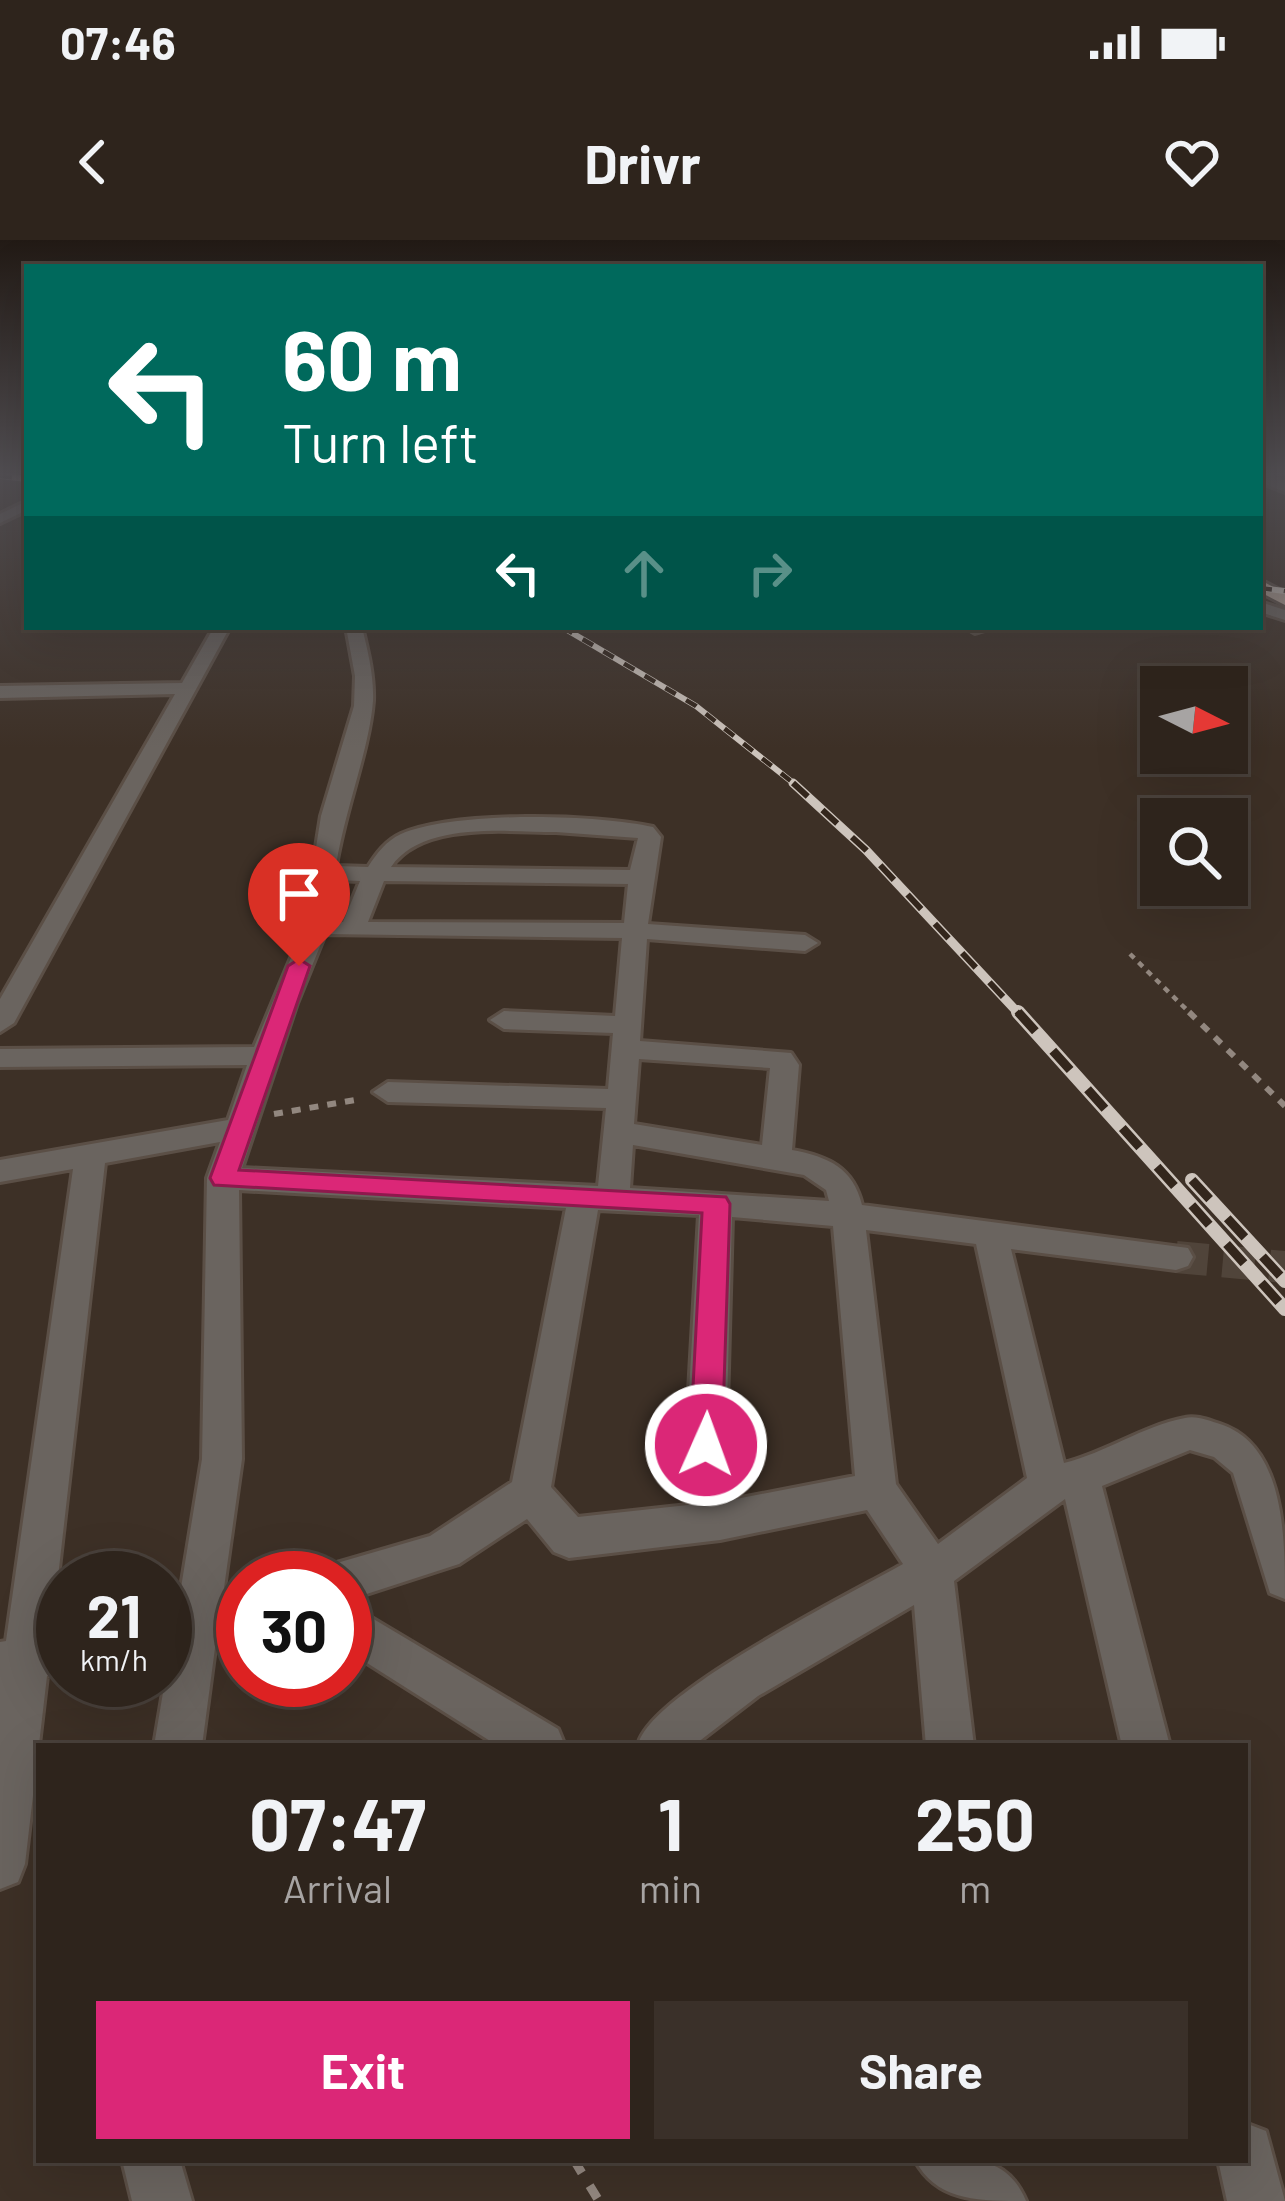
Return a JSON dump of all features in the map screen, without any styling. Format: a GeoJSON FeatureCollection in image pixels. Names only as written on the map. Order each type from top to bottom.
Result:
{"type":"FeatureCollection","features":[{"type":"Feature","properties":{"kind":"street"},"geometry":{"type":"LineString","coordinates":[[0,1023],[220,630]]}},
{"type":"Feature","properties":{"kind":"street"},"geometry":{"type":"LineString","coordinates":[[192,1578],[222,1459],[223,1178],[264,1056],[315,928],[332,816],[363,706],[364,676],[355,630]]}},
{"type":"Feature","properties":{"kind":"street"},"geometry":{"type":"LineString","coordinates":[[0,692],[184,688]]}},
{"type":"Feature","properties":{"kind":"street"},"geometry":{"type":"LineString","coordinates":[[353,929],[375,873],[398,842],[425,832],[476,826],[645,832],[650,837],[640,878],[620,1132],[598,1198],[530,1492],[495,1523],[435,1558],[372,1573]]}},
{"type":"Feature","properties":{"kind":"street"},"geometry":{"type":"LineString","coordinates":[[322,873],[640,878]]}},
{"type":"Feature","properties":{"kind":"street"},"geometry":{"type":"LineString","coordinates":[[315,928],[636,931],[806,943]]}},
{"type":"Feature","properties":{"kind":"street"},"geometry":{"type":"LineString","coordinates":[[504,1020],[781,1060],[785,1065],[776,1159]]}},
{"type":"Feature","properties":{"kind":"street"},"geometry":{"type":"LineString","coordinates":[[0,1058],[264,1056]]}},
{"type":"Feature","properties":{"kind":"street"},"geometry":{"type":"LineString","coordinates":[[388,1093],[623,1099]]}},
{"type":"Feature","properties":{"kind":"street"},"geometry":{"type":"LineString","coordinates":[[0,1171],[242,1122]]}},
{"type":"Feature","properties":{"kind":"street"},"geometry":{"type":"LineString","coordinates":[[620,1132],[776,1159],[831,1173],[841,1184],[876,1490],[932,1571],[950,1743]]}},
{"type":"Feature","properties":{"kind":"street"},"geometry":{"type":"LineString","coordinates":[[0,1864],[30,1658],[90,1156]]}},
{"type":"Feature","properties":{"kind":"street"},"geometry":{"type":"LineString","coordinates":[[223,1178],[716,1204],[848,1215],[1176,1257]]}},
{"type":"Feature","properties":{"kind":"street"},"geometry":{"type":"LineString","coordinates":[[716,1204],[706,1445],[720,1521]]}},
{"type":"Feature","properties":{"kind":"street"},"geometry":{"type":"LineString","coordinates":[[990,1233],[1145,1743]]}},
{"type":"Feature","properties":{"kind":"street"},"geometry":{"type":"LineString","coordinates":[[662,1743],[742,1680],[932,1571],[1065,1481],[1189,1433],[1226,1443],[1250,1463],[1285,1578]]}},
{"type":"Feature","properties":{"kind":"street"},"geometry":{"type":"LineString","coordinates":[[530,1492],[568,1538],[720,1521],[876,1490]]}},
{"type":"Feature","properties":{"kind":"street"},"geometry":{"type":"LineString","coordinates":[[372,1641],[536,1743]]}},
{"type":"Feature","properties":{"kind":"street"},"geometry":{"type":"LineString","coordinates":[[178,1743],[179,1707]]}},
{"type":"Feature","properties":{"kind":"street"},"geometry":{"type":"LineString","coordinates":[[153,2163],[161,2201]]}},
{"type":"Feature","properties":{"kind":"street"},"geometry":{"type":"LineString","coordinates":[[948,2163],[995,2200]]}},
{"type":"Feature","properties":{"kind":"street"},"geometry":{"type":"LineString","coordinates":[[991,2163],[995,2200]]}},
{"type":"Feature","properties":{"kind":"street"},"geometry":{"type":"LineString","coordinates":[[1248,2163],[1257,2201]]}},
{"type":"Feature","properties":{"kind":"path"},"geometry":{"type":"LineString","coordinates":[[1130,954],[1285,1106]]}},
{"type":"Feature","properties":{"kind":"path"},"geometry":{"type":"LineString","coordinates":[[242,1122],[388,1093]]}},
{"type":"Feature","properties":{"kind":"path"},"geometry":{"type":"LineString","coordinates":[[576,2163],[599,2201]]}},
{"type":"Feature","properties":{"kind":"tunnel"},"geometry":{"type":"LineString","coordinates":[[1176,1257],[1285,1267]]}},
{"type":"Feature","properties":{"kind":"railway"},"geometry":{"type":"LineString","coordinates":[[1263,588],[1285,591]]}},
{"type":"Feature","properties":{"kind":"railway"},"geometry":{"type":"LineString","coordinates":[[567,630],[696,706],[797,786]]}},
{"type":"Feature","properties":{"kind":"railway"},"geometry":{"type":"LineString","coordinates":[[793,783],[866,850],[1020,1015]]}},
{"type":"Feature","properties":{"kind":"railway"},"geometry":{"type":"LineString","coordinates":[[1018,1012],[1285,1309]]}},
{"type":"Feature","properties":{"kind":"railway"},"geometry":{"type":"LineString","coordinates":[[1192,1180],[1285,1281]]}},
{"type":"Feature","properties":{"kind":"route"},"geometry":{"type":"LineString","coordinates":[[299,966],[223,1178],[716,1204],[706,1445]]}}]}
